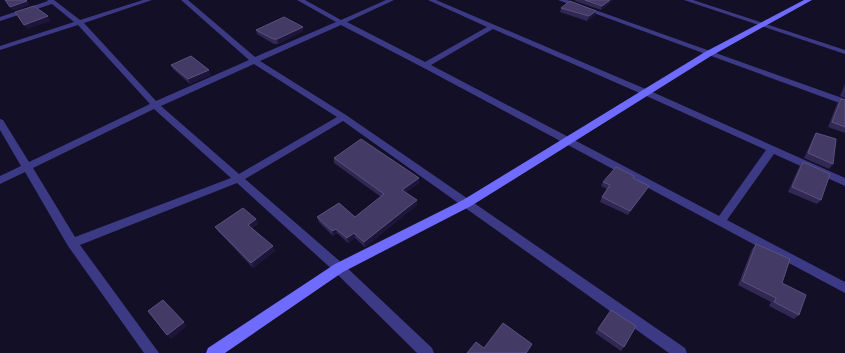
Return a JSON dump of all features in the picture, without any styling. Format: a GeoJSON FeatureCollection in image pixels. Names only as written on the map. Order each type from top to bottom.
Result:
{"type":"FeatureCollection","features":[{"type":"Feature","properties":{"kind":"street"},"geometry":{"type":"LineString","coordinates":[[0,48],[149,0]]}},
{"type":"Feature","properties":{"kind":"street"},"geometry":{"type":"LineString","coordinates":[[184,0],[255,61],[344,117],[680,353]]}},
{"type":"Feature","properties":{"kind":"street"},"geometry":{"type":"LineString","coordinates":[[300,0],[426,65],[720,222],[844,285]]}},
{"type":"Feature","properties":{"kind":"street"},"geometry":{"type":"LineString","coordinates":[[0,180],[28,168],[155,106],[391,0]]}},
{"type":"Feature","properties":{"kind":"street"},"geometry":{"type":"LineString","coordinates":[[431,0],[645,92],[845,182]]}},
{"type":"Feature","properties":{"kind":"street"},"geometry":{"type":"LineString","coordinates":[[561,0],[845,102]]}},
{"type":"Feature","properties":{"kind":"street"},"geometry":{"type":"LineString","coordinates":[[687,0],[845,52]]}},
{"type":"Feature","properties":{"kind":"street"},"geometry":{"type":"LineString","coordinates":[[213,353],[339,268],[467,203],[708,54],[765,25],[809,0]]}},
{"type":"Feature","properties":{"kind":"street"},"geometry":{"type":"LineString","coordinates":[[0,19],[51,1],[79,22],[155,106],[339,268],[427,353]]}},
{"type":"Feature","properties":{"kind":"street"},"geometry":{"type":"LineString","coordinates":[[426,65],[493,26]]}},
{"type":"Feature","properties":{"kind":"street"},"geometry":{"type":"LineString","coordinates":[[72,243],[238,179],[344,117]]}},
{"type":"Feature","properties":{"kind":"street"},"geometry":{"type":"LineString","coordinates":[[0,122],[72,243],[152,353]]}},
{"type":"Feature","properties":{"kind":"street"},"geometry":{"type":"LineString","coordinates":[[720,222],[772,149]]}},
{"type":"Feature","properties":{"kind":"building"},"geometry":{"type":"Polygon","coordinates":[[[5,0],[26,0],[27,1],[10,7],[5,0]]]}},
{"type":"Feature","properties":{"kind":"building"},"geometry":{"type":"Polygon","coordinates":[[[585,0],[610,0],[602,6],[585,0]]]}},
{"type":"Feature","properties":{"kind":"building"},"geometry":{"type":"Polygon","coordinates":[[[570,1],[596,11],[589,16],[561,8],[570,1]]]}},
{"type":"Feature","properties":{"kind":"building"},"geometry":{"type":"Polygon","coordinates":[[[34,6],[48,16],[24,25],[15,12],[34,6]]]}},
{"type":"Feature","properties":{"kind":"building"},"geometry":{"type":"Polygon","coordinates":[[[284,17],[303,27],[277,39],[273,39],[256,30],[284,17]]]}},
{"type":"Feature","properties":{"kind":"building"},"geometry":{"type":"Polygon","coordinates":[[[191,56],[209,70],[188,79],[171,65],[191,56]]]}},
{"type":"Feature","properties":{"kind":"building"},"geometry":{"type":"Polygon","coordinates":[[[841,99],[845,100],[845,127],[832,122],[841,99]]]}},
{"type":"Feature","properties":{"kind":"building"},"geometry":{"type":"Polygon","coordinates":[[[816,133],[836,139],[833,164],[808,153],[816,133]]]}},
{"type":"Feature","properties":{"kind":"building"},"geometry":{"type":"Polygon","coordinates":[[[361,139],[419,178],[402,190],[417,200],[364,242],[354,233],[347,238],[336,229],[332,231],[317,217],[339,203],[355,217],[384,194],[334,158],[361,139]]]}},
{"type":"Feature","properties":{"kind":"building"},"geometry":{"type":"Polygon","coordinates":[[[803,162],[830,174],[821,200],[792,187],[803,162]]]}},
{"type":"Feature","properties":{"kind":"building"},"geometry":{"type":"Polygon","coordinates":[[[616,167],[649,186],[630,211],[602,197],[610,185],[603,182],[616,167]]]}},
{"type":"Feature","properties":{"kind":"building"},"geometry":{"type":"Polygon","coordinates":[[[243,208],[256,219],[248,225],[273,246],[251,263],[215,227],[243,208]]]}},
{"type":"Feature","properties":{"kind":"building"},"geometry":{"type":"Polygon","coordinates":[[[756,244],[790,259],[782,283],[806,295],[799,315],[774,302],[776,298],[742,281],[756,244]]]}},
{"type":"Feature","properties":{"kind":"building"},"geometry":{"type":"Polygon","coordinates":[[[163,300],[184,322],[167,335],[148,311],[163,300]]]}},
{"type":"Feature","properties":{"kind":"building"},"geometry":{"type":"Polygon","coordinates":[[[611,310],[636,326],[624,347],[598,329],[611,310]]]}},
{"type":"Feature","properties":{"kind":"building"},"geometry":{"type":"Polygon","coordinates":[[[503,323],[532,344],[526,353],[467,353],[476,342],[484,348],[503,323]]]}}]}
